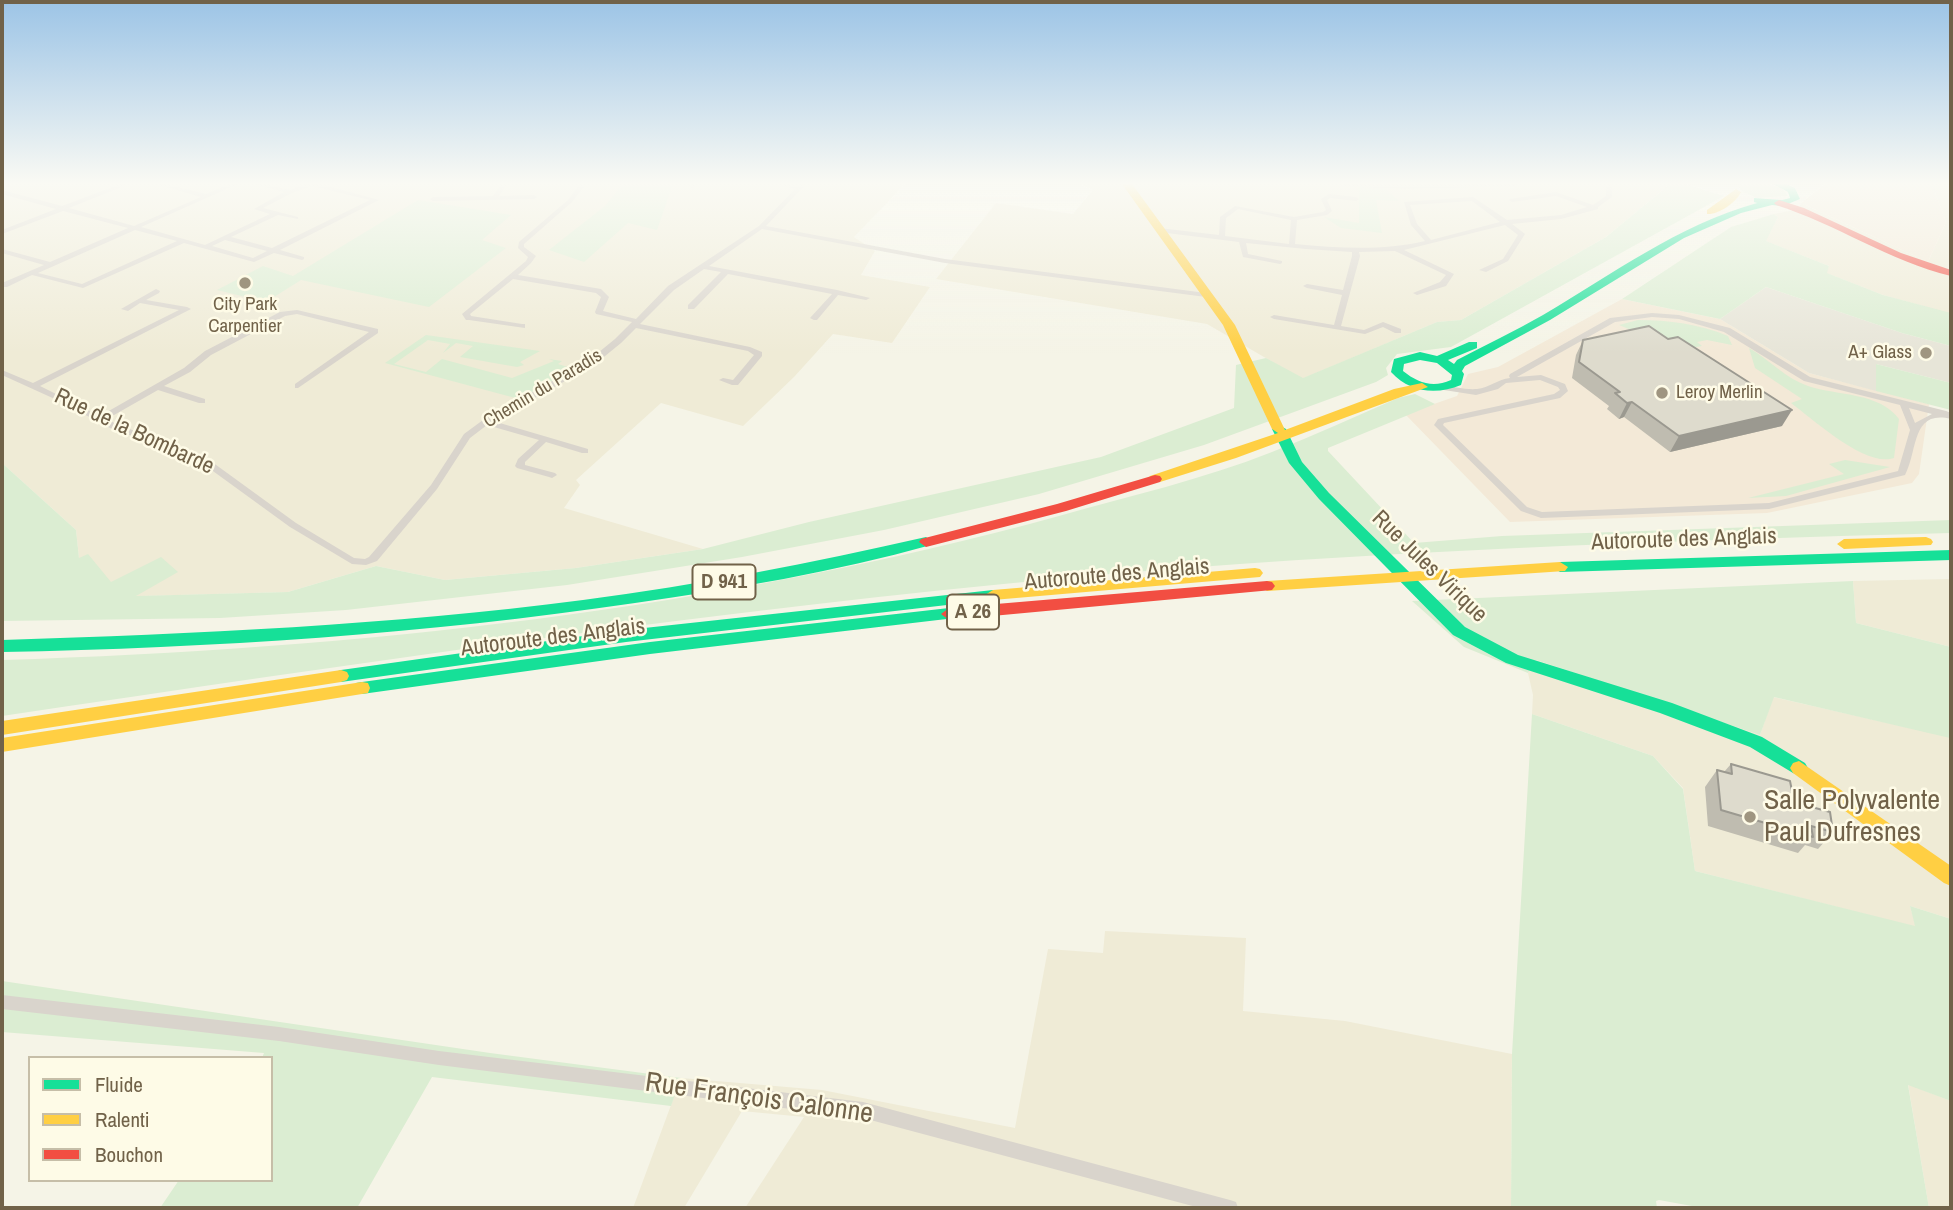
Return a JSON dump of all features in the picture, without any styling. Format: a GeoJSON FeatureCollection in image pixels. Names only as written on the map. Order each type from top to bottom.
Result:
{"type":"FeatureCollection","features":[{"type":"Feature","properties":{"kind":"main road","name":"Rue Jules Virique"},"geometry":{"type":"LineString","coordinates":[[1167,240],[1229,326],[1292,456],[1324,496],[1459,631],[1490,650],[1666,708],[1756,742],[1801,769],[1951,877]]}},
{"type":"Feature","properties":{"kind":"main road"},"geometry":{"type":"LineString","coordinates":[[1439,359],[1499,331],[1661,240]]}},
{"type":"Feature","properties":{"kind":"main road"},"geometry":{"type":"LineString","coordinates":[[1457,374],[1439,359],[1420,356],[1403,359],[1396,367],[1402,377],[1422,387],[1444,388],[1457,382],[1461,363],[1542,320],[1676,240]]}},
{"type":"Feature","properties":{"kind":"main road"},"geometry":{"type":"LineString","coordinates":[[1870,240],[1897,255],[1951,273]]}},
{"type":"Feature","properties":{"kind":"main road","name":"D 941"},"geometry":{"type":"LineString","coordinates":[[2,634],[128,632],[277,624],[592,591],[755,564],[929,529],[1148,472],[1313,414],[1402,377]]}},
{"type":"Feature","properties":{"kind":"main road","name":"D 941"},"geometry":{"type":"LineString","coordinates":[[2,646],[127,644],[326,632],[593,602],[744,578],[932,540],[1055,509],[1243,452],[1398,392],[1422,387]]}},
{"type":"Feature","properties":{"kind":"main road","name":"Autoroute des Anglais"},"geometry":{"type":"LineString","coordinates":[[2,728],[472,656],[737,622],[1029,592],[1468,559],[1951,541]]}},
{"type":"Feature","properties":{"kind":"main road","name":"Autoroute des Anglais"},"geometry":{"type":"LineString","coordinates":[[2,745],[471,671],[743,636],[1010,608],[1479,572],[1951,555]]}},
{"type":"Feature","properties":{"kind":"street"},"geometry":{"type":"LineString","coordinates":[[4,285],[106,240]]}},
{"type":"Feature","properties":{"kind":"street"},"geometry":{"type":"LineString","coordinates":[[205,247],[220,240]]}},
{"type":"Feature","properties":{"kind":"street"},"geometry":{"type":"LineString","coordinates":[[234,240],[302,258]]}},
{"type":"Feature","properties":{"kind":"street"},"geometry":{"type":"LineString","coordinates":[[31,273],[83,286],[184,241],[254,260],[296,240]]}},
{"type":"Feature","properties":{"kind":"street"},"geometry":{"type":"LineString","coordinates":[[522,326],[466,316],[532,257],[521,248],[524,240]]}},
{"type":"Feature","properties":{"kind":"street","name":"Chemin du Paradis"},"geometry":{"type":"LineString","coordinates":[[369,561],[394,536],[434,487],[460,445],[486,422],[591,363],[671,288],[742,240]]}},
{"type":"Feature","properties":{"kind":"street"},"geometry":{"type":"LineString","coordinates":[[834,240],[945,261],[1206,295]]}},
{"type":"Feature","properties":{"kind":"street"},"geometry":{"type":"LineString","coordinates":[[1242,240],[1245,256],[1280,261]]}},
{"type":"Feature","properties":{"kind":"street"},"geometry":{"type":"LineString","coordinates":[[1257,240],[1355,250],[1397,249],[1426,240]]}},
{"type":"Feature","properties":{"kind":"street"},"geometry":{"type":"LineString","coordinates":[[1483,270],[1506,260],[1518,240]]}},
{"type":"Feature","properties":{"kind":"street"},"geometry":{"type":"LineString","coordinates":[[1397,249],[1450,274],[1443,284],[1417,293]]}},
{"type":"Feature","properties":{"kind":"street"},"geometry":{"type":"LineString","coordinates":[[1337,328],[1355,250]]}},
{"type":"Feature","properties":{"kind":"street"},"geometry":{"type":"LineString","coordinates":[[2,251],[51,265]]}},
{"type":"Feature","properties":{"kind":"street"},"geometry":{"type":"LineString","coordinates":[[704,267],[866,298]]}},
{"type":"Feature","properties":{"kind":"street"},"geometry":{"type":"LineString","coordinates":[[691,307],[727,271]]}},
{"type":"Feature","properties":{"kind":"street"},"geometry":{"type":"LineString","coordinates":[[511,276],[601,292],[606,298],[599,312],[750,349],[759,354],[735,383],[723,380]]}},
{"type":"Feature","properties":{"kind":"street"},"geometry":{"type":"LineString","coordinates":[[1307,286],[1346,293]]}},
{"type":"Feature","properties":{"kind":"street"},"geometry":{"type":"LineString","coordinates":[[125,309],[156,291]]}},
{"type":"Feature","properties":{"kind":"street"},"geometry":{"type":"LineString","coordinates":[[814,318],[837,292]]}},
{"type":"Feature","properties":{"kind":"street"},"geometry":{"type":"LineString","coordinates":[[34,386],[187,309],[139,301]]}},
{"type":"Feature","properties":{"kind":"street"},"geometry":{"type":"LineString","coordinates":[[99,420],[187,370],[208,353],[283,314],[297,312],[375,331],[298,386]]}},
{"type":"Feature","properties":{"kind":"street"},"geometry":{"type":"LineString","coordinates":[[1444,388],[1486,390],[1613,320],[1652,315],[1679,317],[1727,330],[1807,379],[1947,415]]}},
{"type":"Feature","properties":{"kind":"street"},"geometry":{"type":"LineString","coordinates":[[1274,317],[1365,332],[1383,324],[1398,331]]}},
{"type":"Feature","properties":{"kind":"street","name":"Rue de la Bombarde"},"geometry":{"type":"LineString","coordinates":[[2,372],[99,420],[198,456],[293,525],[352,561],[369,561]]}},
{"type":"Feature","properties":{"kind":"street"},"geometry":{"type":"LineString","coordinates":[[1457,374],[1482,385],[1541,377],[1557,382],[1564,391],[1557,396],[1441,421],[1438,425],[1524,509],[1541,515],[1769,506],[1902,473],[1913,428],[1903,403]]}},
{"type":"Feature","properties":{"kind":"street"},"geometry":{"type":"LineString","coordinates":[[156,387],[202,401]]}},
{"type":"Feature","properties":{"kind":"street"},"geometry":{"type":"LineString","coordinates":[[1913,428],[1922,420],[1947,415]]}},
{"type":"Feature","properties":{"kind":"street"},"geometry":{"type":"LineString","coordinates":[[486,422],[585,451]]}},
{"type":"Feature","properties":{"kind":"street"},"geometry":{"type":"LineString","coordinates":[[545,439],[520,466],[552,475]]}},
{"type":"Feature","properties":{"kind":"street","name":"Rue François Calonne"},"geometry":{"type":"LineString","coordinates":[[2,1002],[279,1034],[439,1058],[863,1110],[1230,1208]]}},
{"type":"Feature","properties":{"kind":"shaded area"},"geometry":{"type":"Polygon","coordinates":[[[2,240],[859,240],[875,251],[861,275],[930,287],[892,343],[833,334],[794,377],[743,426],[661,403],[576,480],[580,485],[564,508],[703,549],[576,568],[445,580],[376,566],[288,592],[106,597],[79,558],[76,530],[2,463],[2,240]]]}},
{"type":"Feature","properties":{"kind":"shaded area"},"geometry":{"type":"Polygon","coordinates":[[[966,240],[1600,240],[1461,320],[1437,322],[1302,379],[1207,324],[936,279],[966,240]]]}},
{"type":"Feature","properties":{"kind":"shaded area"},"geometry":{"type":"Polygon","coordinates":[[[1882,240],[1928,262],[1938,240],[1951,240],[1951,314],[1883,295],[1826,273],[1829,266],[1765,241],[1882,240]]]}},
{"type":"Feature","properties":{"kind":"shaded area"},"geometry":{"type":"Polygon","coordinates":[[[1882,240],[1938,240],[1928,262],[1882,240]]]}},
{"type":"Feature","properties":{"kind":"shaded area"},"geometry":{"type":"Polygon","coordinates":[[[1766,287],[1902,333],[1951,346],[1951,383],[1876,364],[1876,391],[1809,373],[1720,319],[1766,287]]]}},
{"type":"Feature","properties":{"kind":"shaded area"},"geometry":{"type":"Polygon","coordinates":[[[1622,299],[1720,319],[1809,373],[1929,404],[1919,474],[1912,483],[1767,513],[1510,522],[1405,414],[1457,396],[1468,374],[1498,367],[1622,299]]]}},
{"type":"Feature","properties":{"kind":"shaded area"},"geometry":{"type":"Polygon","coordinates":[[[1951,579],[1951,647],[1856,623],[1853,581],[1951,579]]]}},
{"type":"Feature","properties":{"kind":"shaded area"},"geometry":{"type":"Polygon","coordinates":[[[1536,660],[1760,735],[1773,697],[1950,737],[1951,733],[1951,919],[1910,906],[1916,927],[1695,871],[1683,788],[1653,756],[1532,714],[1533,695],[1528,673],[1536,660]]]}},
{"type":"Feature","properties":{"kind":"shaded area"},"geometry":{"type":"Polygon","coordinates":[[[1105,931],[1246,938],[1243,1011],[1345,1021],[1512,1054],[1511,1208],[745,1208],[804,1117],[742,1111],[684,1208],[633,1208],[681,1078],[822,1090],[1015,1128],[1048,949],[1103,953],[1105,931]]]}},
{"type":"Feature","properties":{"kind":"shaded area"},"geometry":{"type":"Polygon","coordinates":[[[1908,1084],[1951,1101],[1951,1208],[1929,1208],[1908,1084]]]}},
{"type":"Feature","properties":{"kind":"green space"},"geometry":{"type":"Polygon","coordinates":[[[351,240],[483,240],[506,248],[429,307],[301,280],[266,302],[217,290],[263,266],[293,276],[351,240]]]}},
{"type":"Feature","properties":{"kind":"green space"},"geometry":{"type":"Polygon","coordinates":[[[561,240],[608,240],[584,262],[549,250],[561,240]]]}},
{"type":"Feature","properties":{"kind":"green space"},"geometry":{"type":"Polygon","coordinates":[[[1600,240],[1644,240],[1451,347],[1397,354],[1386,368],[1388,375],[1376,382],[1204,445],[1039,494],[884,530],[742,557],[567,585],[346,610],[220,618],[2,621],[2,463],[76,530],[79,558],[88,554],[111,582],[161,557],[178,572],[136,596],[288,592],[376,566],[445,580],[576,568],[703,549],[809,522],[1101,457],[1234,408],[1236,365],[1266,358],[1303,378],[1437,322],[1461,320],[1600,240]]]}},
{"type":"Feature","properties":{"kind":"green space"},"geometry":{"type":"Polygon","coordinates":[[[1711,240],[1766,240],[1829,266],[1827,273],[1883,295],[1951,313],[1951,346],[1902,333],[1766,287],[1720,319],[1622,299],[1711,240]]]}},
{"type":"Feature","properties":{"kind":"green space"},"geometry":{"type":"Polygon","coordinates":[[[1638,320],[1706,328],[1728,336],[1732,345],[1707,340],[1697,342],[1702,346],[1679,350],[1619,325],[1638,320]]]}},
{"type":"Feature","properties":{"kind":"green space"},"geometry":{"type":"Polygon","coordinates":[[[426,335],[540,351],[520,362],[524,365],[517,367],[460,357],[473,346],[456,343],[443,353],[450,344],[428,340],[394,364],[426,372],[442,359],[512,378],[554,361],[549,359],[562,361],[558,364],[574,369],[519,399],[385,363],[426,335]]]}},
{"type":"Feature","properties":{"kind":"green space"},"geometry":{"type":"Polygon","coordinates":[[[1749,348],[1800,383],[1869,399],[1891,410],[1899,419],[1894,458],[1869,456],[1826,431],[1791,403],[1802,399],[1755,368],[1749,348]]]}},
{"type":"Feature","properties":{"kind":"green space"},"geometry":{"type":"Polygon","coordinates":[[[1876,364],[1951,383],[1951,410],[1876,391],[1876,364]]]}},
{"type":"Feature","properties":{"kind":"green space"},"geometry":{"type":"Polygon","coordinates":[[[1415,394],[1435,404],[1328,448],[1414,543],[1502,536],[1951,520],[1951,533],[1513,548],[1294,560],[1076,577],[672,622],[404,657],[2,716],[2,660],[135,655],[402,634],[535,619],[799,577],[930,549],[1193,479],[1246,462],[1398,398],[1415,394]]]}},
{"type":"Feature","properties":{"kind":"green space"},"geometry":{"type":"Polygon","coordinates":[[[1845,460],[1890,467],[1786,496],[1748,498],[1844,474],[1829,464],[1845,460]]]}},
{"type":"Feature","properties":{"kind":"green space"},"geometry":{"type":"Polygon","coordinates":[[[1853,581],[1856,623],[1951,647],[1950,738],[1774,697],[1760,735],[1536,660],[1528,673],[1464,647],[1412,601],[1853,581]]]}},
{"type":"Feature","properties":{"kind":"green space"},"geometry":{"type":"Polygon","coordinates":[[[1532,714],[1653,756],[1683,789],[1695,871],[1915,926],[1910,906],[1951,919],[1951,1101],[1908,1085],[1929,1208],[1703,1208],[1659,1200],[1656,1201],[1657,1208],[1511,1208],[1512,1054],[1532,714]]]}},
{"type":"Feature","properties":{"kind":"green space"},"geometry":{"type":"Polygon","coordinates":[[[2,981],[490,1053],[681,1078],[671,1106],[432,1077],[357,1208],[160,1208],[178,1182],[273,1182],[273,1056],[263,1056],[264,1053],[2,1032],[2,981]]]}},
{"type":"Feature","properties":{"kind":"building","name":"Leroy Merlin"},"geometry":{"type":"Polygon","coordinates":[[[1649,326],[1668,339],[1678,337],[1792,410],[1679,436],[1632,402],[1627,403],[1615,393],[1620,392],[1579,362],[1583,340],[1649,326]]]}},
{"type":"Feature","properties":{"kind":"building"},"geometry":{"type":"Polygon","coordinates":[[[1731,764],[1790,781],[1792,791],[1807,795],[1808,806],[1830,812],[1833,832],[1811,826],[1813,837],[1721,810],[1717,770],[1732,774],[1731,764]]]}},
{"type":"Feature","properties":{"kind":"traffic: fast"},"geometry":{"type":"LineString","coordinates":[[1456,370],[1461,363],[1546,318],[1672,240]]}},
{"type":"Feature","properties":{"kind":"traffic: fast"},"geometry":{"type":"LineString","coordinates":[[1439,359],[1473,345]]}},
{"type":"Feature","properties":{"kind":"traffic: fast"},"geometry":{"type":"LineString","coordinates":[[1420,356],[1441,360],[1458,374],[1457,382],[1441,387],[1426,387],[1411,382],[1397,372],[1398,362],[1420,356]]}},
{"type":"Feature","properties":{"kind":"traffic: fast"},"geometry":{"type":"LineString","coordinates":[[1279,429],[1296,463],[1324,496],[1459,631],[1512,659],[1666,708],[1756,742],[1799,768]]}},
{"type":"Feature","properties":{"kind":"traffic: fast"},"geometry":{"type":"LineString","coordinates":[[2,646],[234,636],[467,619],[698,589],[812,568],[926,542]]}},
{"type":"Feature","properties":{"kind":"traffic: fast"},"geometry":{"type":"LineString","coordinates":[[1560,567],[1951,555]]}},
{"type":"Feature","properties":{"kind":"traffic: fast"},"geometry":{"type":"LineString","coordinates":[[341,676],[626,636],[993,595]]}},
{"type":"Feature","properties":{"kind":"traffic: fast"},"geometry":{"type":"LineString","coordinates":[[362,688],[650,648],[949,614]]}},
{"type":"Feature","properties":{"kind":"traffic: slow"},"geometry":{"type":"LineString","coordinates":[[1168,240],[1229,325],[1279,429]]}},
{"type":"Feature","properties":{"kind":"traffic: slow"},"geometry":{"type":"LineString","coordinates":[[1155,479],[1231,455],[1398,392],[1422,387]]}},
{"type":"Feature","properties":{"kind":"traffic: slow"},"geometry":{"type":"LineString","coordinates":[[1844,544],[1926,542]]}},
{"type":"Feature","properties":{"kind":"traffic: slow"},"geometry":{"type":"LineString","coordinates":[[1267,586],[1560,567]]}},
{"type":"Feature","properties":{"kind":"traffic: slow"},"geometry":{"type":"LineString","coordinates":[[993,595],[1255,573]]}},
{"type":"Feature","properties":{"kind":"traffic: slow"},"geometry":{"type":"LineString","coordinates":[[2,728],[341,676]]}},
{"type":"Feature","properties":{"kind":"traffic: slow"},"geometry":{"type":"LineString","coordinates":[[2,745],[362,688]]}},
{"type":"Feature","properties":{"kind":"traffic: slow"},"geometry":{"type":"LineString","coordinates":[[1799,768],[1951,877]]}},
{"type":"Feature","properties":{"kind":"traffic: jam"},"geometry":{"type":"LineString","coordinates":[[1866,240],[1897,255],[1951,273]]}},
{"type":"Feature","properties":{"kind":"traffic: jam"},"geometry":{"type":"LineString","coordinates":[[926,542],[1061,508],[1155,479]]}},
{"type":"Feature","properties":{"kind":"traffic: jam"},"geometry":{"type":"LineString","coordinates":[[949,614],[1267,586]]}},
{"type":"Feature","properties":{"kind":"place","name":"City Park Carpentier"},"geometry":{"type":"Point","coordinates":[245,283]}},
{"type":"Feature","properties":{"kind":"place","name":"A+ Glass"},"geometry":{"type":"Point","coordinates":[1926,353]}},
{"type":"Feature","properties":{"kind":"place","name":"Leroy Merlin"},"geometry":{"type":"Point","coordinates":[1662,393]}},
{"type":"Feature","properties":{"kind":"place","name":"Salle Polyvalente Paul Dufresnes"},"geometry":{"type":"Point","coordinates":[1750,817]}}]}
